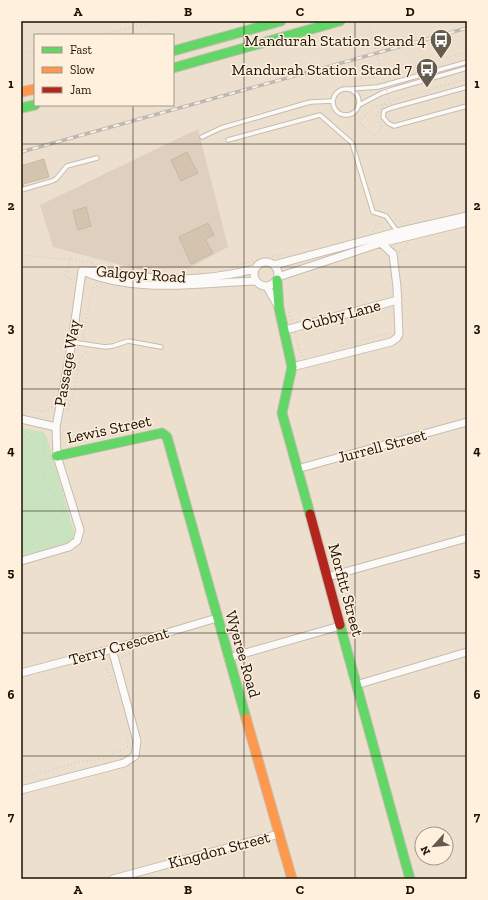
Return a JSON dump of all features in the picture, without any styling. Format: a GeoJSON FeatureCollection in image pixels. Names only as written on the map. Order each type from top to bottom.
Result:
{"type":"FeatureCollection","features":[{"type":"Feature","properties":{"kind":"main road"},"geometry":{"type":"LineString","coordinates":[[174,51],[281,21]]}},
{"type":"Feature","properties":{"kind":"main road"},"geometry":{"type":"LineString","coordinates":[[174,68],[340,21]]}},
{"type":"Feature","properties":{"kind":"main road"},"geometry":{"type":"LineString","coordinates":[[21,92],[34,89]]}},
{"type":"Feature","properties":{"kind":"main road"},"geometry":{"type":"LineString","coordinates":[[21,108],[34,105]]}},
{"type":"Feature","properties":{"kind":"main road","name":"Morfitt Street"},"geometry":{"type":"LineString","coordinates":[[278,278],[279,308],[292,367],[282,413],[410,879]]}},
{"type":"Feature","properties":{"kind":"main road","name":"Lewis Street"},"geometry":{"type":"LineString","coordinates":[[57,456],[157,434],[162,434],[167,437]]}},
{"type":"Feature","properties":{"kind":"main road","name":"Wyeree Road"},"geometry":{"type":"LineString","coordinates":[[167,437],[228,658],[292,879]]}},
{"type":"Feature","properties":{"kind":"street"},"geometry":{"type":"LineString","coordinates":[[274,265],[467,216]]}},
{"type":"Feature","properties":{"kind":"street"},"geometry":{"type":"LineString","coordinates":[[278,278],[277,269],[270,262],[260,264],[254,269],[254,275],[258,284],[267,287],[272,286],[278,278],[397,235],[467,222]]}},
{"type":"Feature","properties":{"kind":"street"},"geometry":{"type":"LineString","coordinates":[[292,367],[391,342],[398,338],[398,300],[392,252],[397,235]]}},
{"type":"Feature","properties":{"kind":"street"},"geometry":{"type":"LineString","coordinates":[[381,242],[392,252]]}},
{"type":"Feature","properties":{"kind":"street","name":"Galgoyl Road"},"geometry":{"type":"LineString","coordinates":[[188,281],[254,269]]}},
{"type":"Feature","properties":{"kind":"street","name":"Galgoyl Road"},"geometry":{"type":"LineString","coordinates":[[82,271],[99,270],[188,281],[256,281]]}},
{"type":"Feature","properties":{"kind":"street","name":"Passage Way"},"geometry":{"type":"LineString","coordinates":[[21,561],[69,547],[77,541],[80,530],[57,456],[56,427],[72,342],[82,271]]}},
{"type":"Feature","properties":{"kind":"street","name":"Morfitt Street"},"geometry":{"type":"LineString","coordinates":[[267,287],[279,308]]}},
{"type":"Feature","properties":{"kind":"street","name":"Cubby Lane"},"geometry":{"type":"LineString","coordinates":[[285,330],[398,300]]}},
{"type":"Feature","properties":{"kind":"street"},"geometry":{"type":"LineString","coordinates":[[21,418],[56,427]]}},
{"type":"Feature","properties":{"kind":"street","name":"Jurrell Street"},"geometry":{"type":"LineString","coordinates":[[297,469],[467,422]]}},
{"type":"Feature","properties":{"kind":"street"},"geometry":{"type":"LineString","coordinates":[[327,577],[467,538]]}},
{"type":"Feature","properties":{"kind":"street","name":"Terry Crescent"},"geometry":{"type":"LineString","coordinates":[[21,673],[112,649],[217,618]]}},
{"type":"Feature","properties":{"kind":"street"},"geometry":{"type":"LineString","coordinates":[[228,658],[340,626]]}},
{"type":"Feature","properties":{"kind":"street"},"geometry":{"type":"LineString","coordinates":[[21,790],[124,763],[135,756],[137,741],[112,649]]}},
{"type":"Feature","properties":{"kind":"street"},"geometry":{"type":"LineString","coordinates":[[356,685],[467,652]]}},
{"type":"Feature","properties":{"kind":"street","name":"Kingdon Street"},"geometry":{"type":"LineString","coordinates":[[113,879],[279,834]]}},
{"type":"Feature","properties":{"kind":"lane"},"geometry":{"type":"LineString","coordinates":[[350,89],[359,97],[359,105],[355,113],[346,116],[335,110],[333,101],[338,91],[346,89],[378,87],[467,62]]}},
{"type":"Feature","properties":{"kind":"lane"},"geometry":{"type":"LineString","coordinates":[[359,105],[382,93],[467,68]]}},
{"type":"Feature","properties":{"kind":"lane"},"geometry":{"type":"LineString","coordinates":[[467,88],[391,108],[384,111],[383,117],[388,123],[394,126],[467,106]]}},
{"type":"Feature","properties":{"kind":"lane"},"geometry":{"type":"LineString","coordinates":[[202,137],[221,128],[311,102],[333,101]]}},
{"type":"Feature","properties":{"kind":"lane"},"geometry":{"type":"LineString","coordinates":[[228,140],[320,115],[352,143],[373,212],[386,216],[397,235]]}},
{"type":"Feature","properties":{"kind":"lane"},"geometry":{"type":"LineString","coordinates":[[21,190],[52,181],[67,166],[97,158]]}},
{"type":"Feature","properties":{"kind":"lane"},"geometry":{"type":"LineString","coordinates":[[72,342],[105,347],[128,341],[160,347]]}},
{"type":"Feature","properties":{"kind":"path"},"geometry":{"type":"LineString","coordinates":[[102,34],[160,21]]}},
{"type":"Feature","properties":{"kind":"path"},"geometry":{"type":"LineString","coordinates":[[368,21],[390,103],[380,107],[377,112],[377,119],[382,127],[377,134],[372,134],[360,123],[360,121],[372,108],[394,102],[399,98],[467,79]]}},
{"type":"Feature","properties":{"kind":"path"},"geometry":{"type":"LineString","coordinates":[[21,54],[34,50]]}},
{"type":"Feature","properties":{"kind":"path"},"geometry":{"type":"LineString","coordinates":[[361,79],[467,52]]}},
{"type":"Feature","properties":{"kind":"path"},"geometry":{"type":"LineString","coordinates":[[21,255],[61,259],[70,258]]}},
{"type":"Feature","properties":{"kind":"path"},"geometry":{"type":"LineString","coordinates":[[336,348],[388,334],[393,329]]}},
{"type":"Feature","properties":{"kind":"path"},"geometry":{"type":"LineString","coordinates":[[21,438],[27,434],[29,426]]}},
{"type":"Feature","properties":{"kind":"path"},"geometry":{"type":"LineString","coordinates":[[21,549],[31,546],[41,539],[47,528],[59,518],[62,511],[61,502],[54,494],[47,490],[44,478],[46,464],[43,429]]}},
{"type":"Feature","properties":{"kind":"path"},"geometry":{"type":"LineString","coordinates":[[116,692],[105,666],[116,662],[130,653],[129,649]]}},
{"type":"Feature","properties":{"kind":"path"},"geometry":{"type":"LineString","coordinates":[[21,778],[80,762],[109,758],[115,752],[125,749],[128,746],[127,732]]}},
{"type":"Feature","properties":{"kind":"shaded area"},"geometry":{"type":"Polygon","coordinates":[[[198,129],[228,247],[189,268],[136,269],[53,247],[40,205],[198,129]]]}},
{"type":"Feature","properties":{"kind":"green space"},"geometry":{"type":"Polygon","coordinates":[[[21,428],[43,432],[47,437],[74,532],[73,539],[67,543],[21,556],[21,428]]]}},
{"type":"Feature","properties":{"kind":"building"},"geometry":{"type":"Polygon","coordinates":[[[187,152],[198,173],[181,181],[171,160],[187,152]]]}},
{"type":"Feature","properties":{"kind":"building"},"geometry":{"type":"Polygon","coordinates":[[[44,159],[49,177],[23,184],[24,186],[21,187],[21,166],[44,159]]]}},
{"type":"Feature","properties":{"kind":"building"},"geometry":{"type":"Polygon","coordinates":[[[86,207],[91,226],[78,230],[73,211],[86,207]]]}},
{"type":"Feature","properties":{"kind":"building"},"geometry":{"type":"Polygon","coordinates":[[[208,223],[214,235],[205,239],[213,253],[191,264],[179,237],[208,223]]]}},
{"type":"Feature","properties":{"kind":"railway"},"geometry":{"type":"LineString","coordinates":[[21,152],[467,28]]}},
{"type":"Feature","properties":{"kind":"traffic: fast"},"geometry":{"type":"LineString","coordinates":[[174,51],[281,21]]}},
{"type":"Feature","properties":{"kind":"traffic: fast"},"geometry":{"type":"LineString","coordinates":[[174,68],[340,21]]}},
{"type":"Feature","properties":{"kind":"traffic: fast"},"geometry":{"type":"LineString","coordinates":[[21,108],[34,105]]}},
{"type":"Feature","properties":{"kind":"traffic: fast"},"geometry":{"type":"LineString","coordinates":[[277,280],[279,308],[292,367],[282,413],[310,514]]}},
{"type":"Feature","properties":{"kind":"traffic: fast"},"geometry":{"type":"LineString","coordinates":[[57,456],[162,433],[167,437],[246,718]]}},
{"type":"Feature","properties":{"kind":"traffic: fast"},"geometry":{"type":"LineString","coordinates":[[340,625],[410,879]]}},
{"type":"Feature","properties":{"kind":"traffic: slow"},"geometry":{"type":"LineString","coordinates":[[21,92],[34,89]]}},
{"type":"Feature","properties":{"kind":"traffic: slow"},"geometry":{"type":"LineString","coordinates":[[246,718],[292,879]]}},
{"type":"Feature","properties":{"kind":"traffic: jam"},"geometry":{"type":"LineString","coordinates":[[310,514],[340,625]]}},
{"type":"Feature","properties":{"kind":"place","name":"Mandurah Station Stand 4"},"geometry":{"type":"Point","coordinates":[441,60]}},
{"type":"Feature","properties":{"kind":"place","name":"Mandurah Station Stand 7"},"geometry":{"type":"Point","coordinates":[427,88]}}]}
